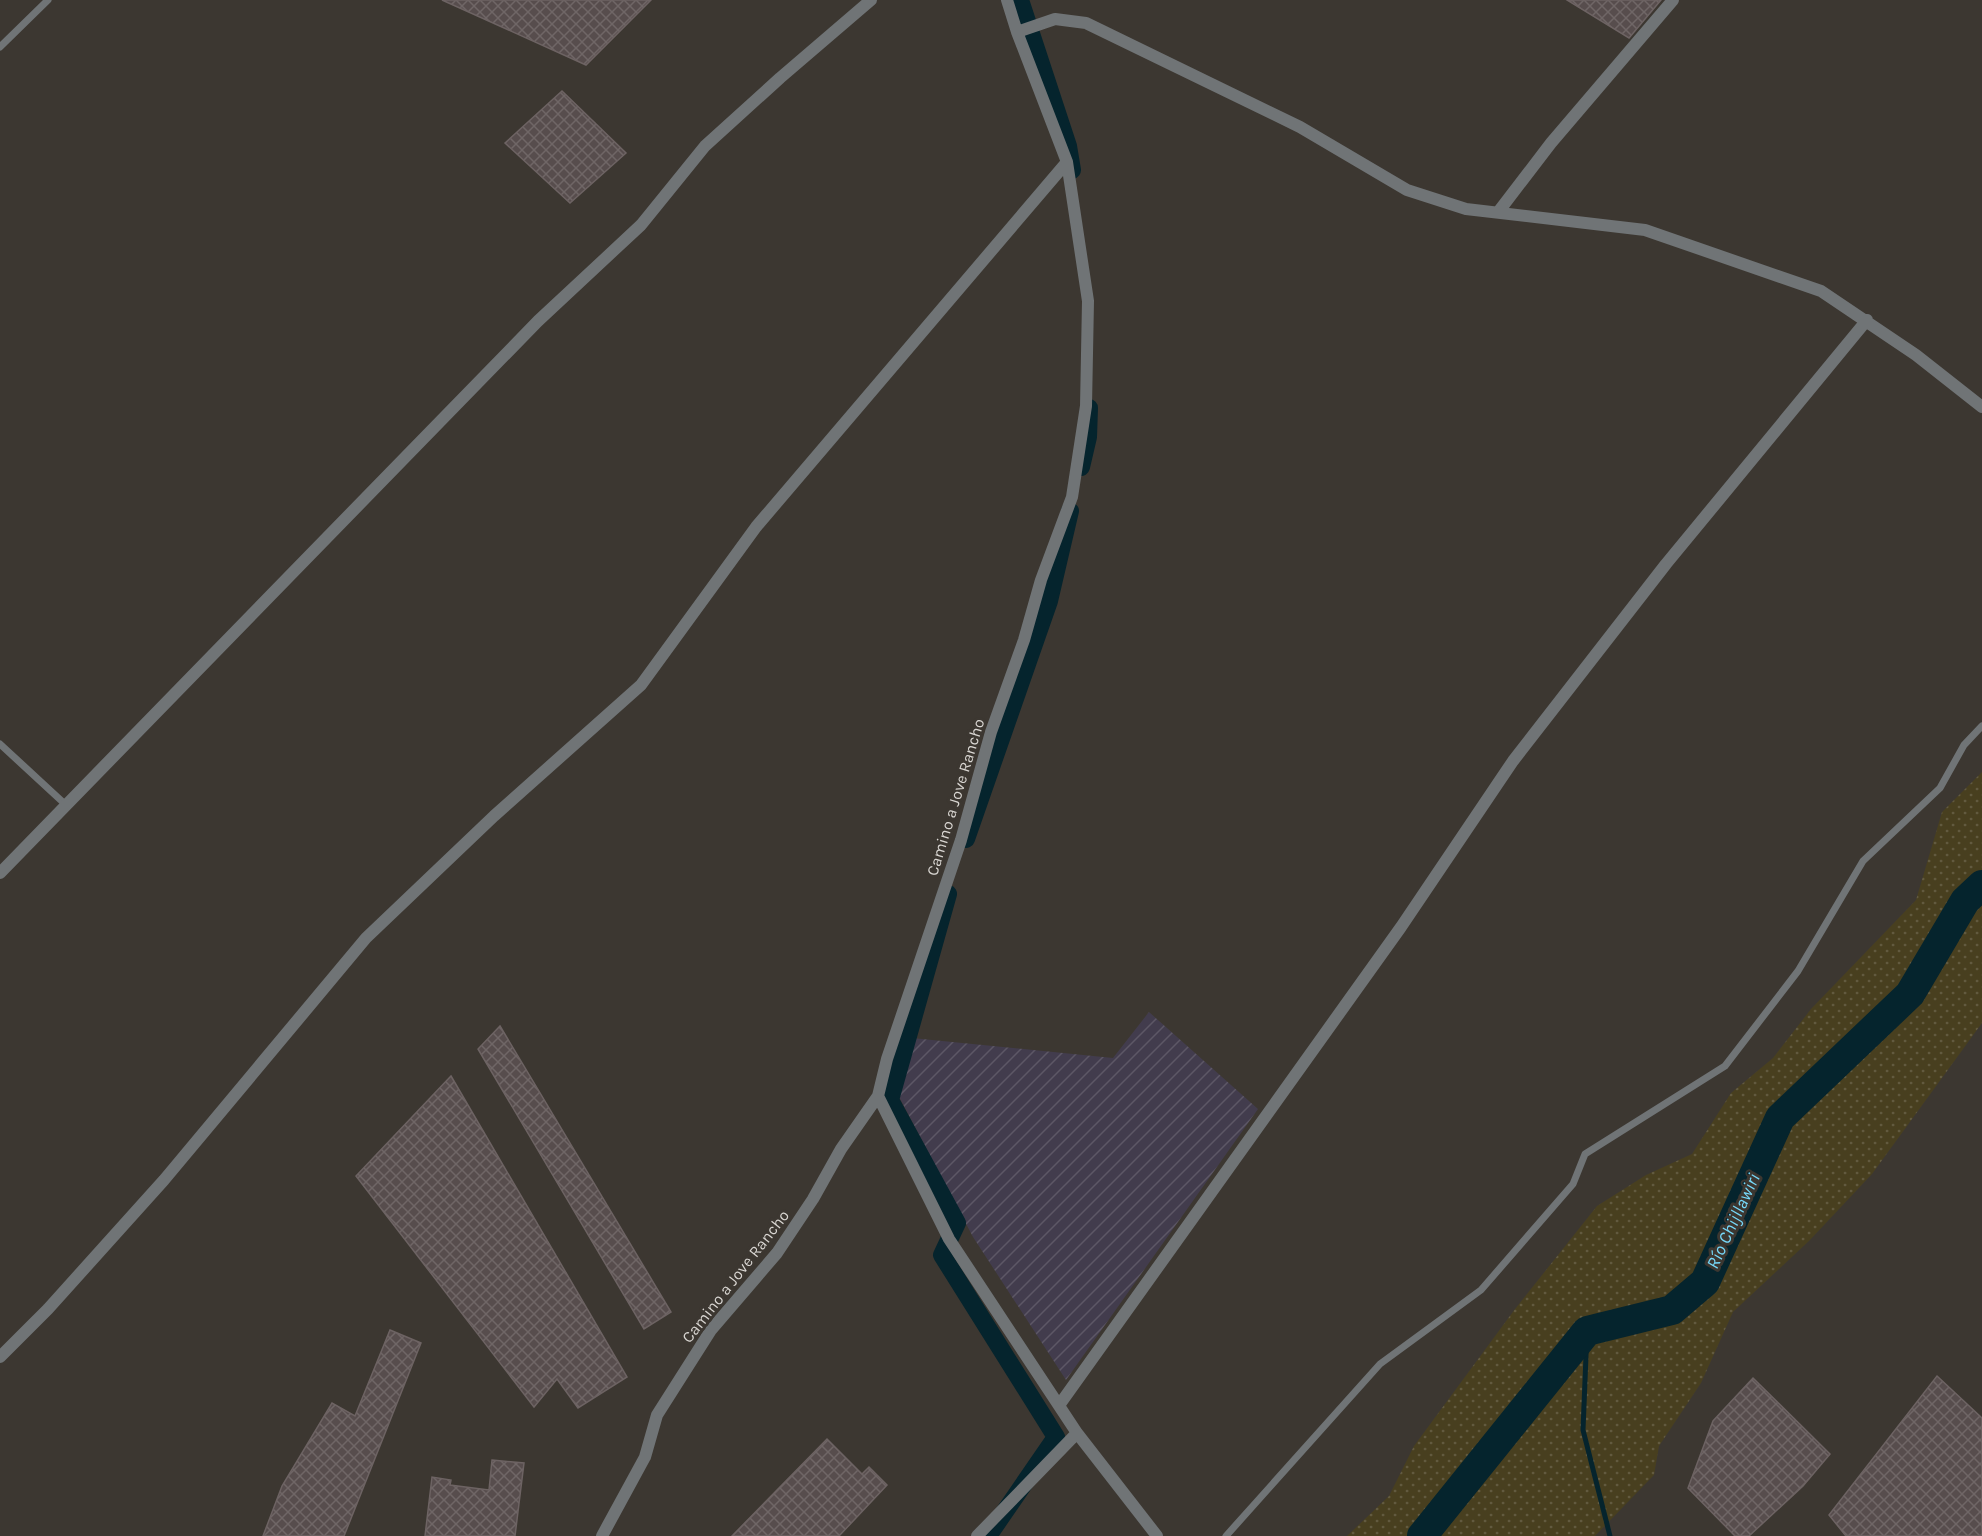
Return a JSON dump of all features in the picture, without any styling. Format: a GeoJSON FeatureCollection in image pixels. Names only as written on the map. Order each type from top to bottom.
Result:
{"type":"FeatureCollection","features":[{"type":"Feature","properties":{"kind":"street"},"geometry":{"type":"LineString","coordinates":[[0,873],[537,321],[641,225],[705,146],[871,0]]}},
{"type":"Feature","properties":{"kind":"street","name":"Camino a Jove Rancho"},"geometry":{"type":"LineString","coordinates":[[602,1536],[645,1457],[657,1415],[711,1330],[777,1253],[813,1199],[841,1149],[878,1096],[887,1059],[961,840],[990,732],[1024,640],[1041,580],[1072,497],[1086,406],[1088,301],[1067,162],[1007,0]]}},
{"type":"Feature","properties":{"kind":"street"},"geometry":{"type":"LineString","coordinates":[[1499,211],[1551,143],[1673,0]]}},
{"type":"Feature","properties":{"kind":"street"},"geometry":{"type":"LineString","coordinates":[[1017,32],[1055,19],[1086,23],[1300,127],[1407,190],[1466,209],[1499,211],[1645,230],[1821,291],[1867,320],[1982,407]]}},
{"type":"Feature","properties":{"kind":"street"},"geometry":{"type":"LineString","coordinates":[[0,1357],[48,1309],[164,1180],[366,938],[494,816],[641,685],[756,527],[1067,162]]}},
{"type":"Feature","properties":{"kind":"street"},"geometry":{"type":"LineString","coordinates":[[1060,1404],[1401,927],[1513,761],[1666,564],[1867,320]]}},
{"type":"Feature","properties":{"kind":"street"},"geometry":{"type":"LineString","coordinates":[[878,1096],[949,1239],[1077,1433],[1157,1536]]}},
{"type":"Feature","properties":{"kind":"street"},"geometry":{"type":"LineString","coordinates":[[977,1536],[1077,1433]]}},
{"type":"Feature","properties":{"kind":"lane"},"geometry":{"type":"LineString","coordinates":[[0,47],[48,0]]}},
{"type":"Feature","properties":{"kind":"lane"},"geometry":{"type":"LineString","coordinates":[[1226,1536],[1380,1364],[1481,1290],[1573,1184],[1585,1154],[1725,1066],[1798,971],[1863,861],[1940,788],[1964,745],[1982,726]]}},
{"type":"Feature","properties":{"kind":"lane"},"geometry":{"type":"LineString","coordinates":[[0,744],[66,805]]}},
{"type":"Feature","properties":{"kind":"shaded area"},"geometry":{"type":"Polygon","coordinates":[[[1149,1012],[1258,1109],[1066,1380],[973,1237],[898,1095],[912,1038],[1113,1058],[1149,1012]]]}},
{"type":"Feature","properties":{"kind":"sand"},"geometry":{"type":"Polygon","coordinates":[[[1982,772],[1982,1023],[1872,1174],[1809,1241],[1733,1312],[1701,1383],[1659,1446],[1654,1475],[1595,1536],[1347,1536],[1389,1496],[1414,1446],[1515,1309],[1597,1206],[1646,1175],[1692,1154],[1731,1093],[1773,1058],[1811,1009],[1916,900],[1942,812],[1982,772]]]}},
{"type":"Feature","properties":{"kind":"building"},"geometry":{"type":"Polygon","coordinates":[[[442,0],[651,0],[586,65],[442,0]]]}},
{"type":"Feature","properties":{"kind":"building"},"geometry":{"type":"Polygon","coordinates":[[[1567,0],[1661,0],[1629,38],[1567,0]]]}},
{"type":"Feature","properties":{"kind":"building"},"geometry":{"type":"Polygon","coordinates":[[[562,91],[626,153],[570,203],[505,143],[562,91]]]}},
{"type":"Feature","properties":{"kind":"building"},"geometry":{"type":"Polygon","coordinates":[[[500,1026],[671,1312],[644,1329],[478,1049],[500,1026]]]}},
{"type":"Feature","properties":{"kind":"building"},"geometry":{"type":"Polygon","coordinates":[[[451,1076],[627,1377],[578,1408],[557,1379],[534,1407],[356,1176],[451,1076]]]}},
{"type":"Feature","properties":{"kind":"building"},"geometry":{"type":"Polygon","coordinates":[[[390,1330],[421,1343],[344,1536],[263,1536],[282,1486],[332,1403],[355,1416],[390,1330]]]}},
{"type":"Feature","properties":{"kind":"building"},"geometry":{"type":"Polygon","coordinates":[[[1937,1376],[1982,1418],[1982,1536],[1846,1536],[1829,1515],[1937,1376]]]}},
{"type":"Feature","properties":{"kind":"building"},"geometry":{"type":"Polygon","coordinates":[[[1753,1378],[1830,1454],[1803,1486],[1749,1536],[1735,1536],[1688,1488],[1713,1421],[1753,1378]]]}},
{"type":"Feature","properties":{"kind":"building"},"geometry":{"type":"Polygon","coordinates":[[[827,1439],[862,1474],[869,1467],[887,1485],[839,1536],[732,1536],[827,1439]]]}},
{"type":"Feature","properties":{"kind":"building"},"geometry":{"type":"Polygon","coordinates":[[[492,1460],[524,1463],[515,1536],[425,1536],[432,1477],[451,1480],[450,1485],[489,1490],[492,1460]]]}},
{"type":"Feature","properties":{"kind":"waterway"},"geometry":{"type":"LineString","coordinates":[[1020,0],[1068,146],[1072,170]]}},
{"type":"Feature","properties":{"kind":"waterway"},"geometry":{"type":"LineString","coordinates":[[1081,467],[1088,437],[1089,408]]}},
{"type":"Feature","properties":{"kind":"waterway"},"geometry":{"type":"LineString","coordinates":[[966,839],[1049,601],[1070,511]]}},
{"type":"Feature","properties":{"kind":"waterway","name":"Río Chijllawiri"},"geometry":{"type":"LineString","coordinates":[[1422,1536],[1587,1331],[1672,1310],[1705,1282],[1780,1118],[1910,994],[1965,901],[1982,885]]}},
{"type":"Feature","properties":{"kind":"waterway"},"geometry":{"type":"LineString","coordinates":[[948,894],[890,1100],[957,1223],[942,1255],[1056,1437],[988,1536]]}},
{"type":"Feature","properties":{"kind":"waterway"},"geometry":{"type":"LineString","coordinates":[[1587,1331],[1583,1430],[1610,1536]]}}]}
